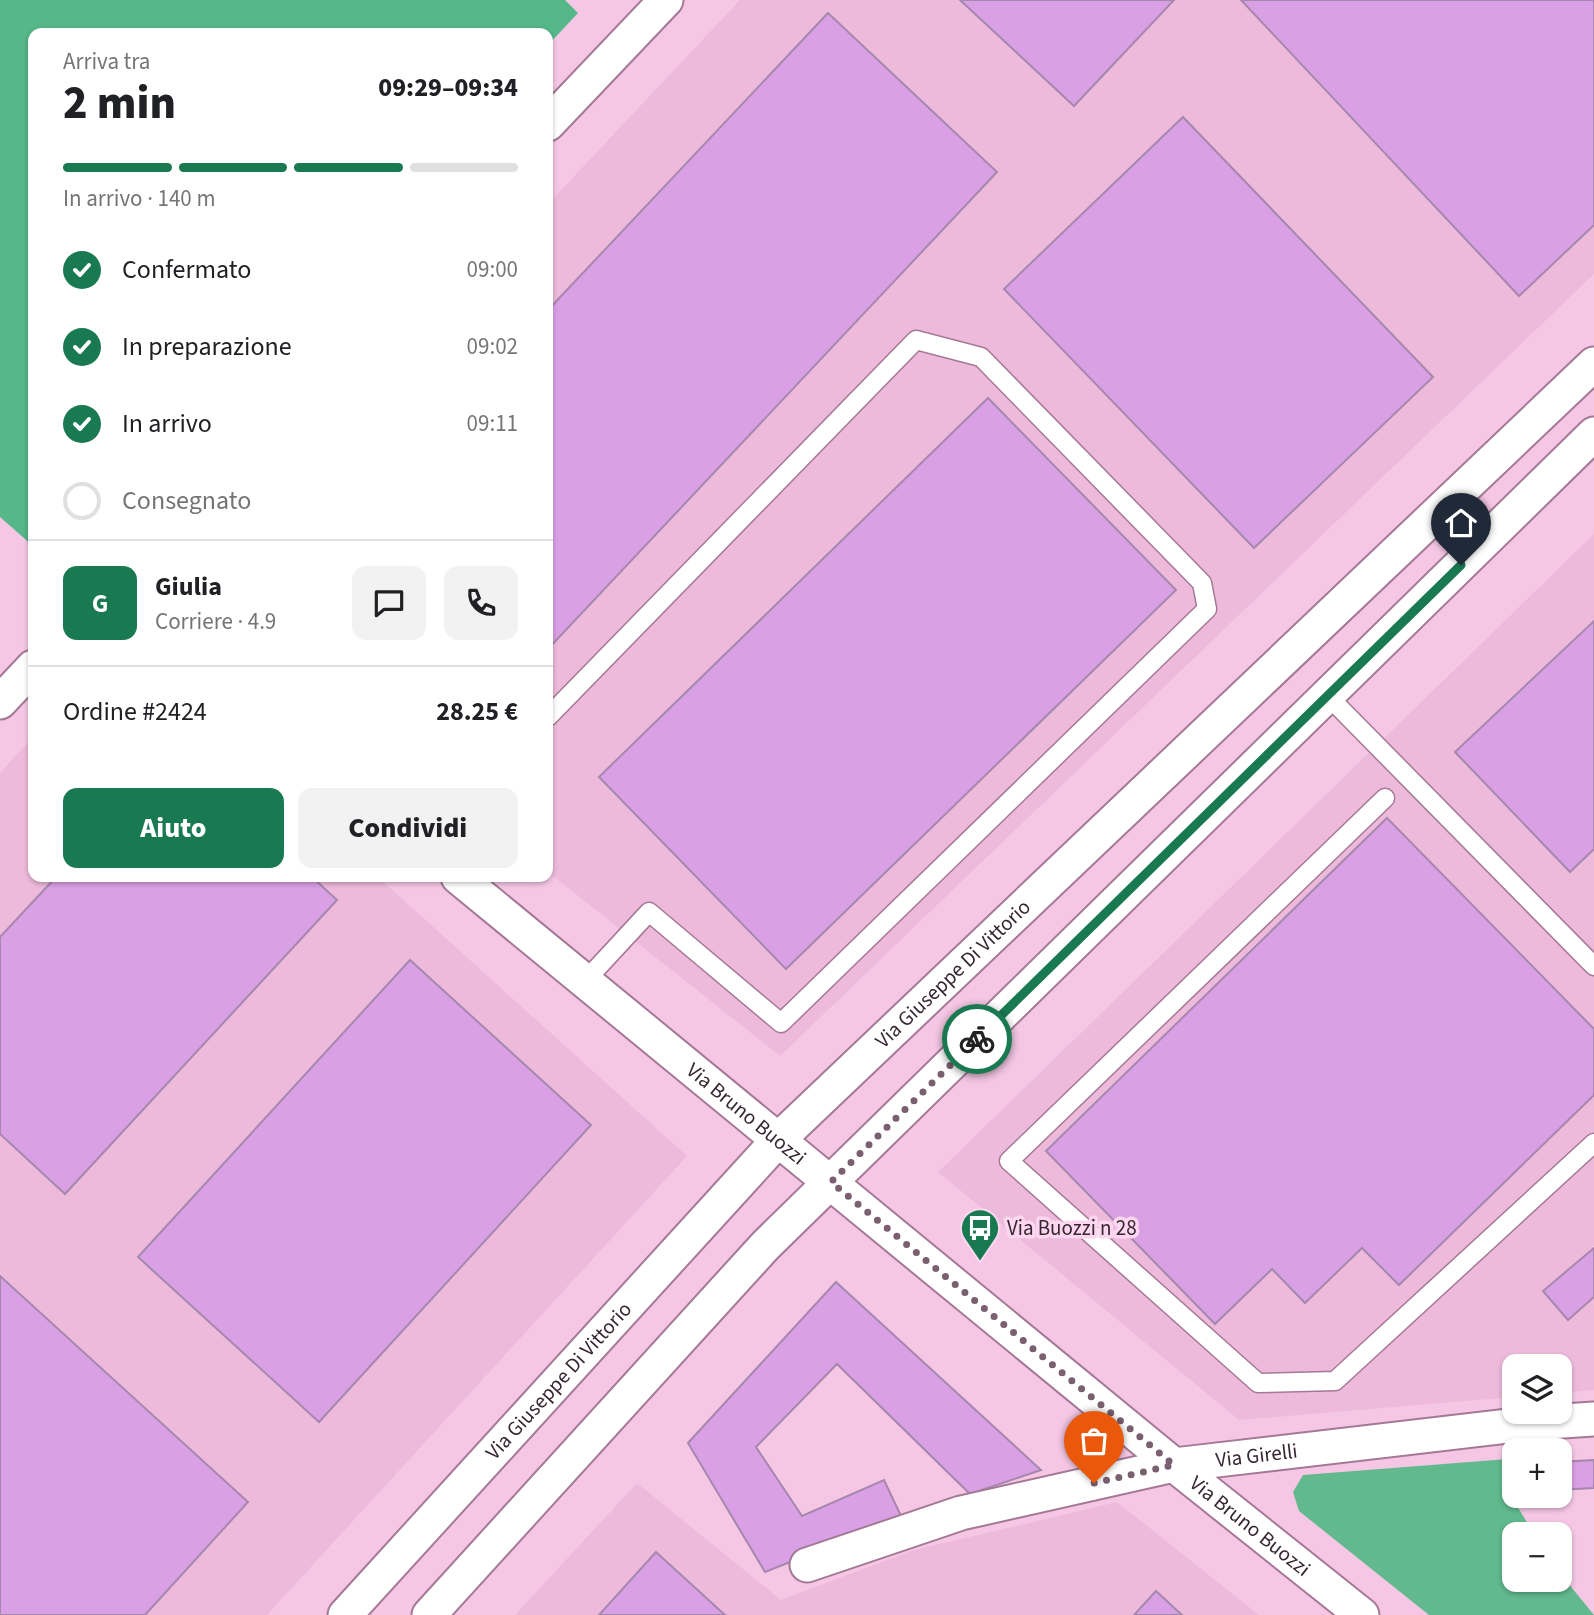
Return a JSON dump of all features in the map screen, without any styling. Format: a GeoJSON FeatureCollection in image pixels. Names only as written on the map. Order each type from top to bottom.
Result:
{"type":"FeatureCollection","features":[{"type":"Feature","properties":{"kind":"street"},"geometry":{"type":"LineString","coordinates":[[553,119],[666,0]]}},
{"type":"Feature","properties":{"kind":"street","name":"Via Giuseppe Di Vittorio"},"geometry":{"type":"LineString","coordinates":[[345,1615],[779,1139],[1594,364]]}},
{"type":"Feature","properties":{"kind":"street"},"geometry":{"type":"LineString","coordinates":[[429,1615],[765,1246],[1594,434]]}},
{"type":"Feature","properties":{"kind":"street"},"geometry":{"type":"LineString","coordinates":[[0,702],[28,672]]}},
{"type":"Feature","properties":{"kind":"street","name":"Via Bruno Buozzi"},"geometry":{"type":"LineString","coordinates":[[464,882],[1174,1465],[1362,1615]]}},
{"type":"Feature","properties":{"kind":"street","name":"Via Girelli"},"geometry":{"type":"LineString","coordinates":[[807,1565],[961,1513],[1174,1465],[1534,1423],[1594,1419]]}},
{"type":"Feature","properties":{"kind":"lane"},"geometry":{"type":"LineString","coordinates":[[553,712],[916,340],[981,357],[1202,583],[1207,609],[781,1023],[649,912],[586,980]]}},
{"type":"Feature","properties":{"kind":"lane"},"geometry":{"type":"LineString","coordinates":[[1327,695],[1594,966]]}},
{"type":"Feature","properties":{"kind":"lane"},"geometry":{"type":"LineString","coordinates":[[1385,798],[1009,1161],[1258,1383],[1335,1381],[1594,1143]]}},
{"type":"Feature","properties":{"kind":"shaded area"},"geometry":{"type":"Polygon","coordinates":[[[740,0],[1594,0],[1594,274],[780,1056],[553,876],[553,199],[740,0]]]}},
{"type":"Feature","properties":{"kind":"shaded area"},"geometry":{"type":"Polygon","coordinates":[[[1594,534],[1594,1390],[1572,1392],[1572,1354],[1502,1354],[1502,1398],[1239,1420],[938,1172],[1594,534]]]}},
{"type":"Feature","properties":{"kind":"shaded area"},"geometry":{"type":"Polygon","coordinates":[[[28,742],[28,882],[384,882],[687,1156],[267,1615],[0,1615],[0,773],[28,742]]]}},
{"type":"Feature","properties":{"kind":"shaded area"},"geometry":{"type":"Polygon","coordinates":[[[637,1483],[781,1600],[914,1550],[1117,1502],[1259,1615],[515,1615],[637,1483]]]}},
{"type":"Feature","properties":{"kind":"green space"},"geometry":{"type":"Polygon","coordinates":[[[0,0],[565,0],[578,13],[553,40],[553,28],[28,28],[28,542],[0,517],[0,0]]]}},
{"type":"Feature","properties":{"kind":"green space"},"geometry":{"type":"Polygon","coordinates":[[[1502,1459],[1502,1508],[1518,1508],[1527,1522],[1502,1522],[1502,1592],[1572,1592],[1572,1588],[1594,1615],[1429,1615],[1299,1511],[1293,1492],[1303,1475],[1502,1459]]]}},
{"type":"Feature","properties":{"kind":"building"},"geometry":{"type":"Polygon","coordinates":[[[960,0],[1174,0],[1074,106],[960,0]]]}},
{"type":"Feature","properties":{"kind":"building"},"geometry":{"type":"Polygon","coordinates":[[[1241,0],[1594,0],[1594,225],[1519,296],[1241,0]]]}},
{"type":"Feature","properties":{"kind":"building"},"geometry":{"type":"Polygon","coordinates":[[[828,13],[997,172],[553,644],[553,305],[828,13]]]}},
{"type":"Feature","properties":{"kind":"building"},"geometry":{"type":"Polygon","coordinates":[[[1183,117],[1433,377],[1254,548],[1004,289],[1183,117]]]}},
{"type":"Feature","properties":{"kind":"building"},"geometry":{"type":"Polygon","coordinates":[[[988,398],[1176,590],[786,969],[599,777],[988,398]]]}},
{"type":"Feature","properties":{"kind":"building"},"geometry":{"type":"Polygon","coordinates":[[[1594,621],[1594,849],[1570,872],[1455,752],[1594,621]]]}},
{"type":"Feature","properties":{"kind":"building"},"geometry":{"type":"Polygon","coordinates":[[[1387,818],[1594,1029],[1594,1095],[1399,1285],[1362,1248],[1305,1303],[1272,1269],[1215,1324],[1046,1151],[1387,818]]]}},
{"type":"Feature","properties":{"kind":"building"},"geometry":{"type":"Polygon","coordinates":[[[51,882],[317,882],[337,900],[65,1194],[0,1134],[0,937],[51,882]]]}},
{"type":"Feature","properties":{"kind":"building"},"geometry":{"type":"Polygon","coordinates":[[[410,960],[591,1125],[319,1422],[138,1257],[410,960]]]}},
{"type":"Feature","properties":{"kind":"building"},"geometry":{"type":"Polygon","coordinates":[[[1594,1248],[1594,1297],[1568,1320],[1543,1291],[1594,1248]]]}},
{"type":"Feature","properties":{"kind":"building"},"geometry":{"type":"Polygon","coordinates":[[[0,1276],[248,1502],[145,1615],[0,1615],[0,1276]]]}},
{"type":"Feature","properties":{"kind":"building"},"geometry":{"type":"Polygon","coordinates":[[[836,1282],[1041,1470],[970,1494],[837,1364],[756,1447],[802,1516],[884,1480],[902,1518],[765,1572],[688,1443],[836,1282]]]}},
{"type":"Feature","properties":{"kind":"building"},"geometry":{"type":"Polygon","coordinates":[[[1594,1460],[1594,1488],[1572,1489],[1572,1461],[1594,1460]]]}},
{"type":"Feature","properties":{"kind":"building"},"geometry":{"type":"Polygon","coordinates":[[[656,1552],[725,1615],[599,1615],[656,1552]]]}},
{"type":"Feature","properties":{"kind":"building"},"geometry":{"type":"Polygon","coordinates":[[[1156,1591],[1182,1615],[1134,1615],[1156,1591]]]}},
{"type":"Feature","properties":{"kind":"way so far"},"geometry":{"type":"LineString","coordinates":[[977,1039],[831,1182],[1174,1465],[1094,1483]]}},
{"type":"Feature","properties":{"kind":"place","name":"Via Buozzi n 28"},"geometry":{"type":"Point","coordinates":[980,1262]}},
{"type":"Feature","properties":{"kind":"route"},"geometry":{"type":"LineString","coordinates":[[977,1039],[1461,565]]}}]}
